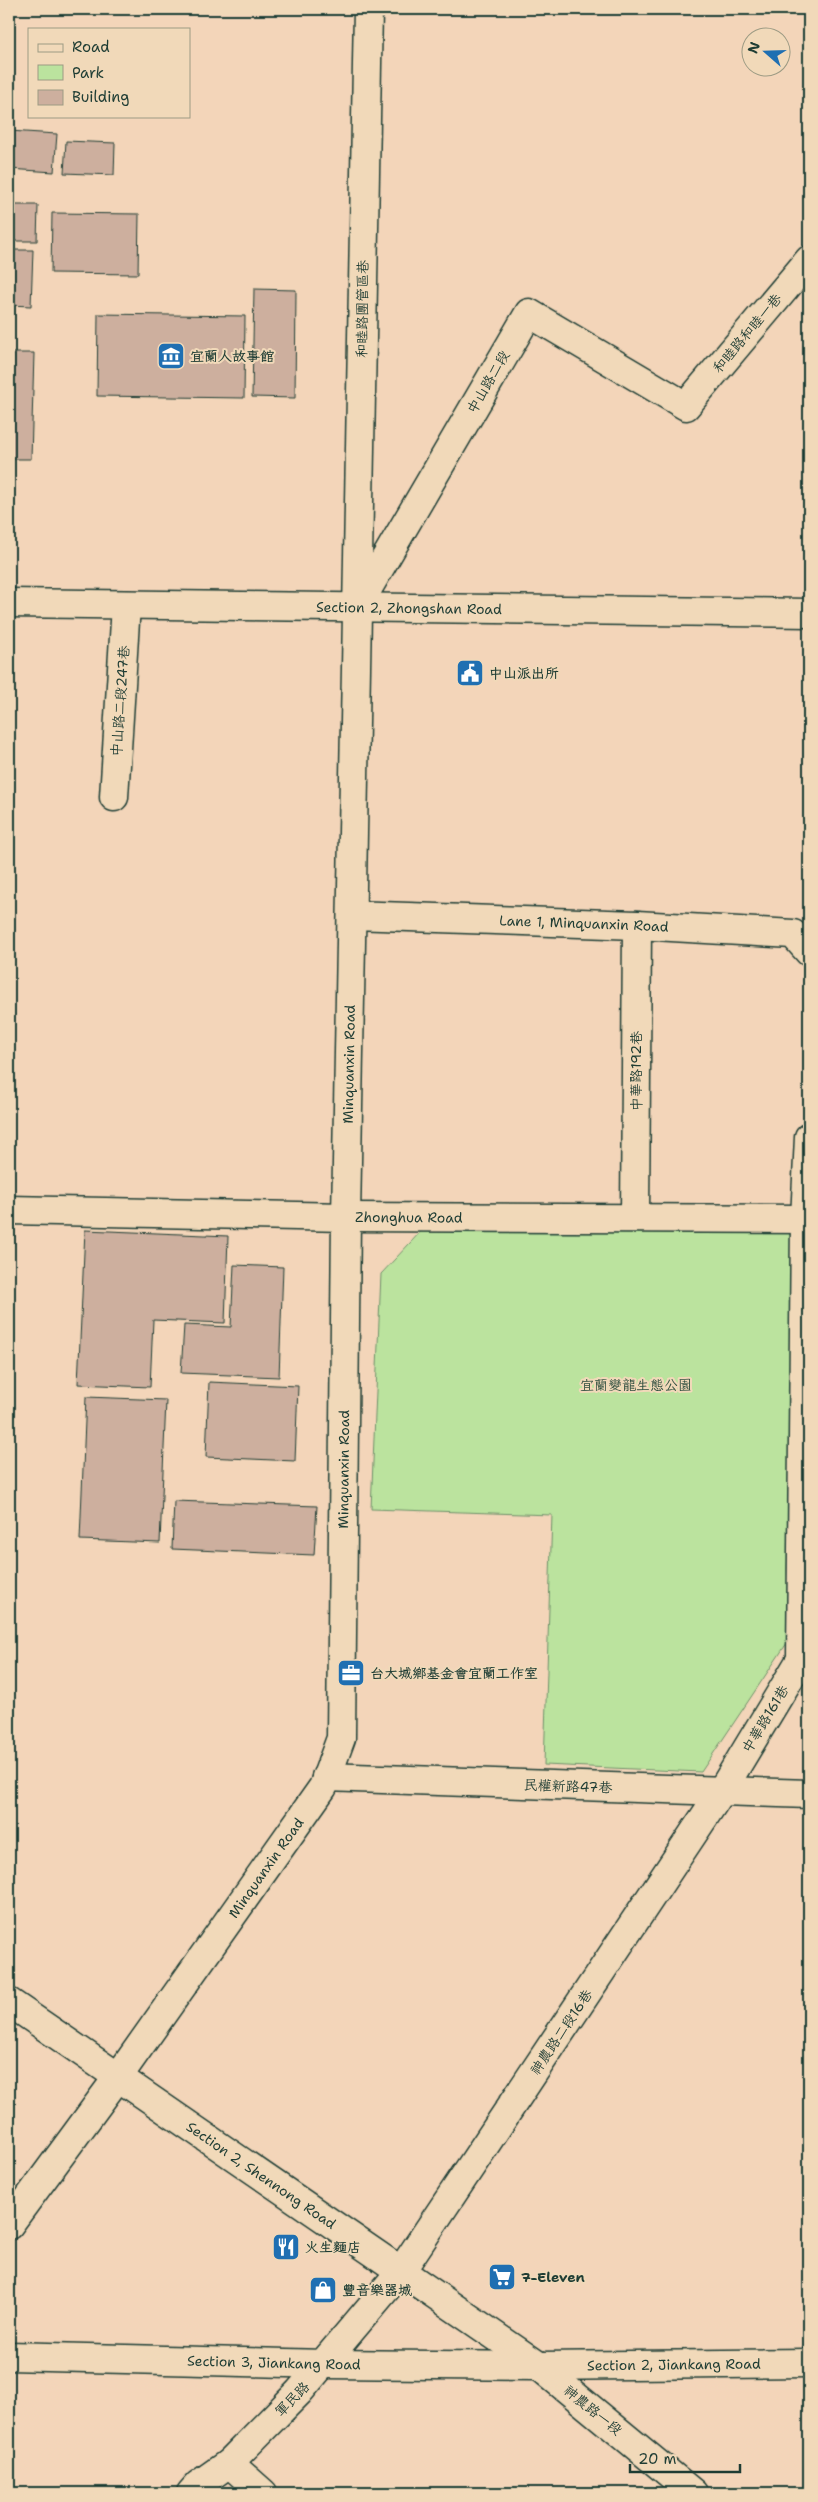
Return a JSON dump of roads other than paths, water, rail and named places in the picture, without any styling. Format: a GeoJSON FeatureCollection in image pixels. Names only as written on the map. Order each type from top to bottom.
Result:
{"type":"FeatureCollection","features":[{"type":"Feature","properties":{"kind":"street","name":"和睦路團管區巷"},"geometry":{"type":"LineString","coordinates":[[356,609],[368,9]]}},
{"type":"Feature","properties":{"kind":"street","name":"和睦路和睦一巷"},"geometry":{"type":"LineString","coordinates":[[686,406],[809,260]]}},
{"type":"Feature","properties":{"kind":"street","name":"中山路二段"},"geometry":{"type":"LineString","coordinates":[[356,609],[529,313],[686,406]]}},
{"type":"Feature","properties":{"kind":"street","name":"Section 2, Zhongshan Road"},"geometry":{"type":"LineString","coordinates":[[9,603],[356,609],[809,613]]}},
{"type":"Feature","properties":{"kind":"street","name":"中山路二段247巷"},"geometry":{"type":"LineString","coordinates":[[114,797],[126,605]]}},
{"type":"Feature","properties":{"kind":"street","name":"Minquanxin Road"},"geometry":{"type":"LineString","coordinates":[[9,2225],[118,2077],[324,1787],[341,1738],[346,1217],[356,609]]}},
{"type":"Feature","properties":{"kind":"street","name":"Lane 1, Minquanxin Road"},"geometry":{"type":"LineString","coordinates":[[352,915],[637,925],[793,934],[809,952]]}},
{"type":"Feature","properties":{"kind":"street","name":"中華路192巷"},"geometry":{"type":"LineString","coordinates":[[635,1217],[637,925]]}},
{"type":"Feature","properties":{"kind":"street"},"geometry":{"type":"LineString","coordinates":[[805,1653],[809,1137]]}},
{"type":"Feature","properties":{"kind":"street","name":"Zhonghua Road"},"geometry":{"type":"LineString","coordinates":[[9,1210],[346,1217],[807,1219]]}},
{"type":"Feature","properties":{"kind":"street","name":"中華路161巷"},"geometry":{"type":"LineString","coordinates":[[721,1792],[805,1653]]}},
{"type":"Feature","properties":{"kind":"street","name":"民權新路47巷"},"geometry":{"type":"LineString","coordinates":[[326,1777],[809,1794]]}},
{"type":"Feature","properties":{"kind":"street","name":"神農路二段16巷"},"geometry":{"type":"LineString","coordinates":[[401,2271],[721,1792]]}},
{"type":"Feature","properties":{"kind":"street","name":"Section 2, Shennong Road"},"geometry":{"type":"LineString","coordinates":[[9,2002],[538,2366]]}},
{"type":"Feature","properties":{"kind":"street","name":"軍民路"},"geometry":{"type":"LineString","coordinates":[[191,2493],[198,2485],[229,2463],[325,2364],[401,2271]]}},
{"type":"Feature","properties":{"kind":"street","name":"Section 3, Jiankang Road"},"geometry":{"type":"LineString","coordinates":[[9,2356],[325,2364],[538,2366]]}},
{"type":"Feature","properties":{"kind":"street","name":"Section 2, Jiankang Road"},"geometry":{"type":"LineString","coordinates":[[538,2366],[809,2363]]}},
{"type":"Feature","properties":{"kind":"street","name":"神農路一段"},"geometry":{"type":"LineString","coordinates":[[538,2366],[693,2493]]}},
{"type":"Feature","properties":{"kind":"street"},"geometry":{"type":"LineString","coordinates":[[229,2463],[263,2493]]}},
{"type":"Feature","properties":{"kind":"place","name":"宜蘭人故事館"},"geometry":{"type":"Point","coordinates":[171,356]}},
{"type":"Feature","properties":{"kind":"place","name":"中山派出所"},"geometry":{"type":"Point","coordinates":[470,673]}},
{"type":"Feature","properties":{"kind":"place","name":"台大城鄉基金會宜蘭工作室"},"geometry":{"type":"Point","coordinates":[351,1673]}},
{"type":"Feature","properties":{"kind":"place","name":"火生麵店"},"geometry":{"type":"Point","coordinates":[286,2247]}},
{"type":"Feature","properties":{"kind":"place","name":"7-Eleven"},"geometry":{"type":"Point","coordinates":[502,2277]}},
{"type":"Feature","properties":{"kind":"place","name":"豐音樂器城"},"geometry":{"type":"Point","coordinates":[323,2290]}},
{"type":"Feature","properties":{"kind":"park label","name":"宜蘭變龍生態公園"},"geometry":{"type":"Point","coordinates":[636,1385]}}]}
